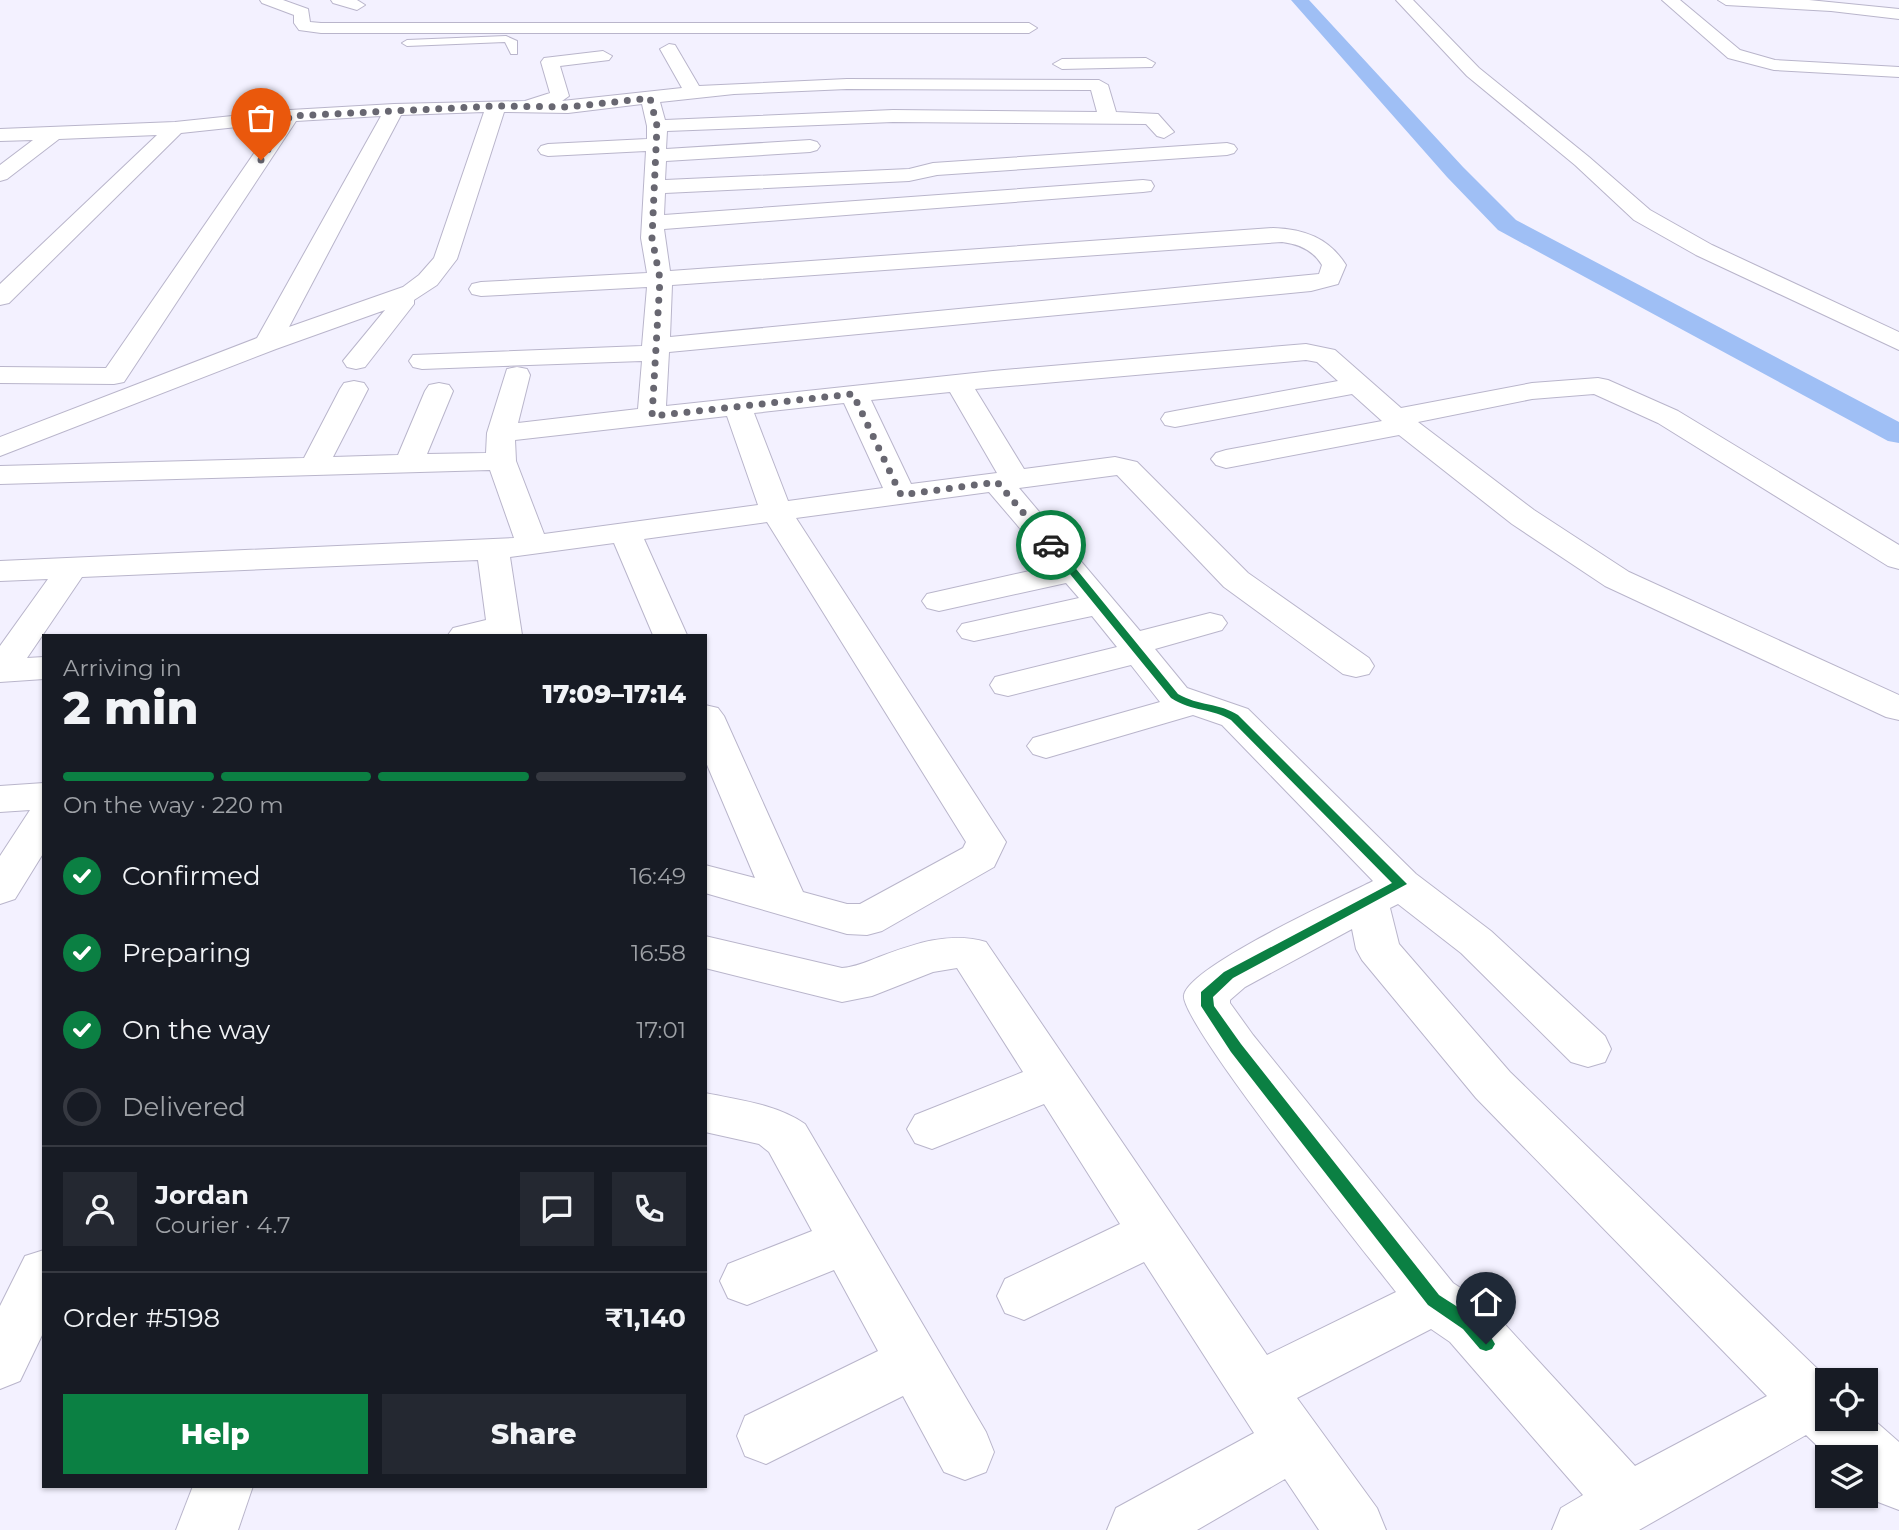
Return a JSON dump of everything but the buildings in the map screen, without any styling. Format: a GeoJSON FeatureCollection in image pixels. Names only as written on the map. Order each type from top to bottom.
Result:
{"type":"FeatureCollection","features":[{"type":"Feature","properties":{"kind":"street"},"geometry":{"type":"LineString","coordinates":[[268,0],[302,12],[302,23],[313,28],[470,34],[818,29],[940,37],[1029,28]]}},
{"type":"Feature","properties":{"kind":"street"},"geometry":{"type":"LineString","coordinates":[[339,0],[357,5]]}},
{"type":"Feature","properties":{"kind":"street"},"geometry":{"type":"LineString","coordinates":[[1404,0],[1473,72],[1582,160],[1642,215],[1704,250],[1899,342]]}},
{"type":"Feature","properties":{"kind":"street"},"geometry":{"type":"LineString","coordinates":[[1671,0],[1734,54],[1774,65],[1899,72]]}},
{"type":"Feature","properties":{"kind":"street"},"geometry":{"type":"LineString","coordinates":[[1726,0],[1830,6],[1899,15]]}},
{"type":"Feature","properties":{"kind":"street"},"geometry":{"type":"LineString","coordinates":[[818,29],[826,49]]}},
{"type":"Feature","properties":{"kind":"street"},"geometry":{"type":"LineString","coordinates":[[965,46],[998,46]]}},
{"type":"Feature","properties":{"kind":"street"},"geometry":{"type":"LineString","coordinates":[[669,49],[694,93]]}},
{"type":"Feature","properties":{"kind":"street"},"geometry":{"type":"LineString","coordinates":[[526,106],[560,96],[550,62],[603,55]]}},
{"type":"Feature","properties":{"kind":"street"},"geometry":{"type":"LineString","coordinates":[[1038,64],[1146,63]]}},
{"type":"Feature","properties":{"kind":"street"},"geometry":{"type":"LineString","coordinates":[[834,66],[862,76],[1034,85],[1100,85],[1108,116]]}},
{"type":"Feature","properties":{"kind":"street"},"geometry":{"type":"LineString","coordinates":[[0,135],[175,128],[290,116],[394,110],[496,106],[569,107],[862,76],[913,66]]}},
{"type":"Feature","properties":{"kind":"street"},"geometry":{"type":"LineString","coordinates":[[556,81],[580,79]]}},
{"type":"Feature","properties":{"kind":"street"},"geometry":{"type":"LineString","coordinates":[[1034,85],[1042,116]]}},
{"type":"Feature","properties":{"kind":"street"},"geometry":{"type":"LineString","coordinates":[[650,98],[656,142],[652,238],[660,279],[652,416]]}},
{"type":"Feature","properties":{"kind":"street"},"geometry":{"type":"LineString","coordinates":[[0,447],[267,343],[412,292],[428,280],[445,259],[496,106]]}},
{"type":"Feature","properties":{"kind":"street"},"geometry":{"type":"LineString","coordinates":[[548,150],[943,126],[976,106],[1004,116],[1151,118],[1164,132]]}},
{"type":"Feature","properties":{"kind":"street"},"geometry":{"type":"LineString","coordinates":[[267,343],[394,110]]}},
{"type":"Feature","properties":{"kind":"street"},"geometry":{"type":"LineString","coordinates":[[114,376],[290,116]]}},
{"type":"Feature","properties":{"kind":"street"},"geometry":{"type":"LineString","coordinates":[[1004,116],[1004,141]]}},
{"type":"Feature","properties":{"kind":"street"},"geometry":{"type":"LineString","coordinates":[[1064,116],[1066,137]]}},
{"type":"Feature","properties":{"kind":"street"},"geometry":{"type":"LineString","coordinates":[[0,298],[175,128]]}},
{"type":"Feature","properties":{"kind":"street"},"geometry":{"type":"LineString","coordinates":[[0,175],[54,133]]}},
{"type":"Feature","properties":{"kind":"street"},"geometry":{"type":"LineString","coordinates":[[656,142],[824,146]]}},
{"type":"Feature","properties":{"kind":"street"},"geometry":{"type":"LineString","coordinates":[[654,187],[921,174],[933,169],[1227,149]]}},
{"type":"Feature","properties":{"kind":"street"},"geometry":{"type":"LineString","coordinates":[[653,223],[1143,186]]}},
{"type":"Feature","properties":{"kind":"street"},"geometry":{"type":"LineString","coordinates":[[422,361],[654,350],[1311,284],[1329,279],[1334,265],[1331,257],[1309,242],[1295,237],[1273,235],[660,279],[481,289]]}},
{"type":"Feature","properties":{"kind":"street"},"geometry":{"type":"LineString","coordinates":[[314,466],[355,375],[402,304],[401,296]]}},
{"type":"Feature","properties":{"kind":"street"},"geometry":{"type":"LineString","coordinates":[[0,475],[409,463],[652,416],[958,383],[1306,352],[1326,356],[1400,422],[1523,517],[1617,579],[1899,709]]}},
{"type":"Feature","properties":{"kind":"street"},"geometry":{"type":"LineString","coordinates":[[0,375],[114,376],[173,380]]}},
{"type":"Feature","properties":{"kind":"street"},"geometry":{"type":"LineString","coordinates":[[517,375],[501,447],[532,544]]}},
{"type":"Feature","properties":{"kind":"street"},"geometry":{"type":"LineString","coordinates":[[958,383],[1006,481],[1174,696],[1189,705],[1226,712],[1235,717],[1384,893],[1476,942],[1588,1049]]}},
{"type":"Feature","properties":{"kind":"street"},"geometry":{"type":"LineString","coordinates":[[1175,419],[1358,385]]}},
{"type":"Feature","properties":{"kind":"street"},"geometry":{"type":"LineString","coordinates":[[1226,459],[1532,391],[1598,386],[1668,417],[1899,559]]}},
{"type":"Feature","properties":{"kind":"street"},"geometry":{"type":"LineString","coordinates":[[409,463],[439,391]]}},
{"type":"Feature","properties":{"kind":"street"},"geometry":{"type":"LineString","coordinates":[[853,394],[901,495]]}},
{"type":"Feature","properties":{"kind":"street"},"geometry":{"type":"LineString","coordinates":[[707,880],[785,899],[847,919],[867,920],[979,857],[986,842],[776,512],[738,407]]}},
{"type":"Feature","properties":{"kind":"street"},"geometry":{"type":"LineString","coordinates":[[0,571],[493,550],[1115,466],[1127,468],[1236,580],[1356,666]]}},
{"type":"Feature","properties":{"kind":"street"},"geometry":{"type":"LineString","coordinates":[[625,533],[670,634]]}},
{"type":"Feature","properties":{"kind":"street"},"geometry":{"type":"LineString","coordinates":[[475,634],[504,631],[493,550]]}},
{"type":"Feature","properties":{"kind":"street"},"geometry":{"type":"LineString","coordinates":[[0,670],[72,568]]}},
{"type":"Feature","properties":{"kind":"street"},"geometry":{"type":"LineString","coordinates":[[939,601],[1074,571]]}},
{"type":"Feature","properties":{"kind":"street"},"geometry":{"type":"LineString","coordinates":[[974,631],[1100,604]]}},
{"type":"Feature","properties":{"kind":"street"},"geometry":{"type":"LineString","coordinates":[[1008,685],[1136,648],[1210,623]]}},
{"type":"Feature","properties":{"kind":"street"},"geometry":{"type":"LineString","coordinates":[[0,670],[42,668]]}},
{"type":"Feature","properties":{"kind":"street"},"geometry":{"type":"LineString","coordinates":[[1046,746],[1189,705]]}},
{"type":"Feature","properties":{"kind":"street"},"geometry":{"type":"LineString","coordinates":[[707,721],[785,899]]}},
{"type":"Feature","properties":{"kind":"street"},"geometry":{"type":"LineString","coordinates":[[0,799],[42,796]]}},
{"type":"Feature","properties":{"kind":"street"},"geometry":{"type":"LineString","coordinates":[[0,889],[42,822]]}},
{"type":"Feature","properties":{"kind":"street"},"geometry":{"type":"LineString","coordinates":[[1384,893],[1228,975],[1206,995],[1208,1006],[1236,1048],[1434,1300],[1469,1324],[1605,1516],[1815,1417]]}},
{"type":"Feature","properties":{"kind":"street"},"geometry":{"type":"LineString","coordinates":[[1384,893],[1378,949],[1493,1085],[1815,1405]]}},
{"type":"Feature","properties":{"kind":"street"},"geometry":{"type":"LineString","coordinates":[[707,952],[842,985],[856,984],[940,954],[956,950],[970,953],[1257,1389],[1356,1530]]}},
{"type":"Feature","properties":{"kind":"street"},"geometry":{"type":"LineString","coordinates":[[932,1129],[1053,1080]]}},
{"type":"Feature","properties":{"kind":"street"},"geometry":{"type":"LineString","coordinates":[[707,1112],[773,1128],[788,1138],[965,1452]]}},
{"type":"Feature","properties":{"kind":"street"},"geometry":{"type":"LineString","coordinates":[[1024,1296],[1154,1232]]}},
{"type":"Feature","properties":{"kind":"street"},"geometry":{"type":"LineString","coordinates":[[747,1281],[846,1241]]}},
{"type":"Feature","properties":{"kind":"street"},"geometry":{"type":"LineString","coordinates":[[0,1363],[27,1282]]}},
{"type":"Feature","properties":{"kind":"street"},"geometry":{"type":"LineString","coordinates":[[1257,1389],[1434,1300]]}},
{"type":"Feature","properties":{"kind":"street"},"geometry":{"type":"LineString","coordinates":[[766,1436],[914,1362]]}},
{"type":"Feature","properties":{"kind":"street"},"geometry":{"type":"LineString","coordinates":[[1843,1431],[1899,1481]]}},
{"type":"Feature","properties":{"kind":"street"},"geometry":{"type":"LineString","coordinates":[[1138,1530],[1294,1442]]}},
{"type":"Feature","properties":{"kind":"street"},"geometry":{"type":"LineString","coordinates":[[207,1530],[222,1488]]}},
{"type":"Feature","properties":{"kind":"lane"},"geometry":{"type":"LineString","coordinates":[[407,43],[470,34],[510,40],[514,52]]}},
{"type":"Feature","properties":{"kind":"waterway"},"geometry":{"type":"LineString","coordinates":[[1300,0],[1455,172],[1507,225],[1899,434]]}},
{"type":"Feature","properties":{"kind":"way so far"},"geometry":{"type":"LineString","coordinates":[[261,160],[290,116],[496,106],[569,107],[650,98],[657,126],[652,238],[660,279],[652,416],[853,394],[901,495],[997,482],[1051,545]]}},
{"type":"Feature","properties":{"kind":"route"},"geometry":{"type":"LineString","coordinates":[[1051,545],[1174,696],[1189,705],[1226,712],[1235,717],[1401,884],[1228,975],[1206,995],[1208,1006],[1236,1048],[1434,1300],[1469,1324],[1486,1344]]}}]}
